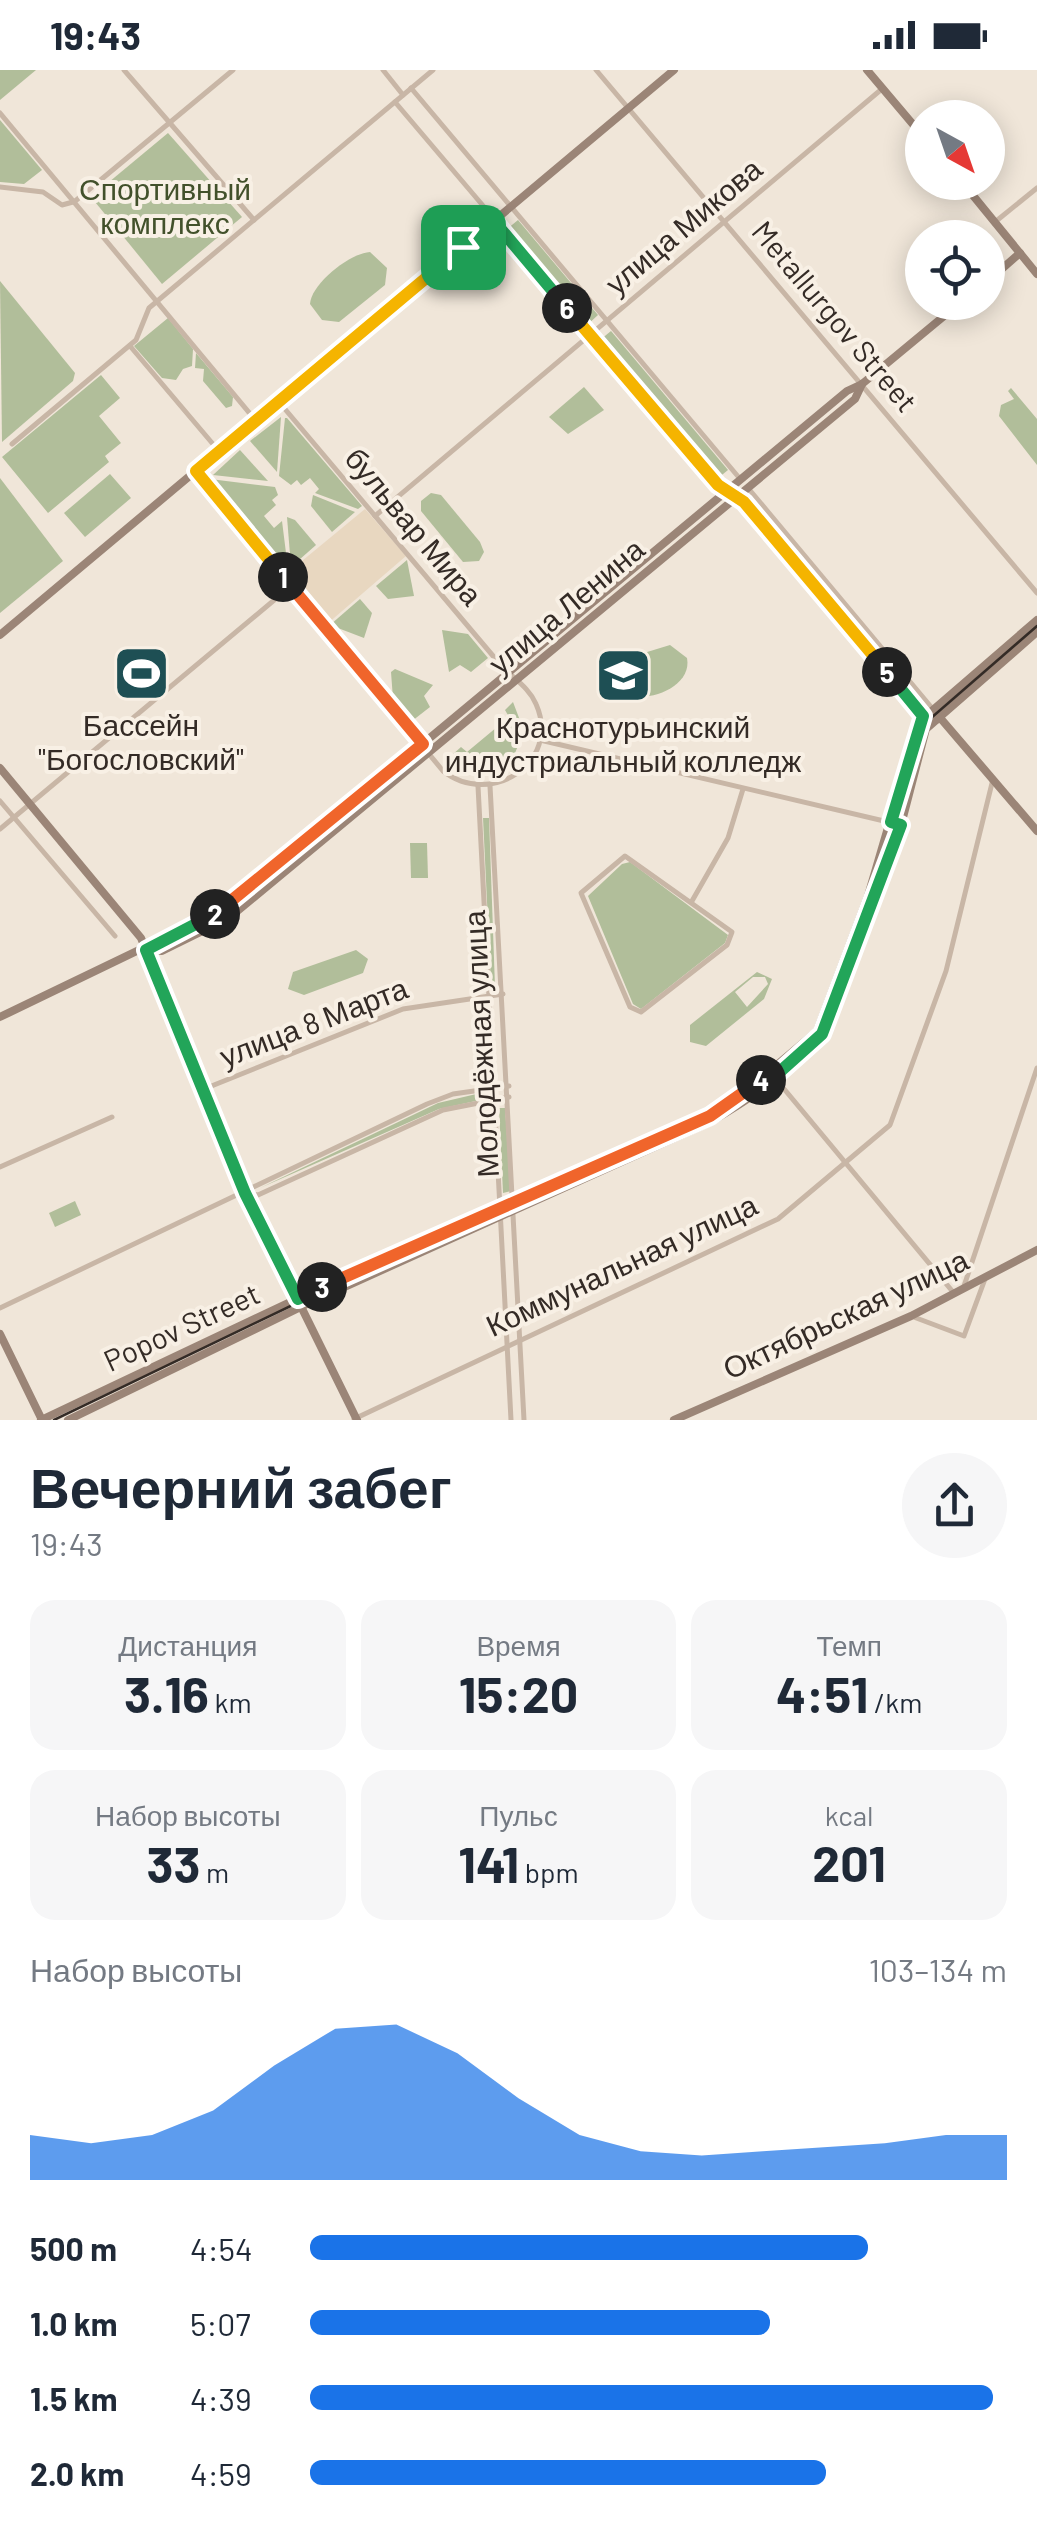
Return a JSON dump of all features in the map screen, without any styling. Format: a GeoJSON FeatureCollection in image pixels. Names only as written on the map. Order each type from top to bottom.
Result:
{"type":"FeatureCollection","features":[{"type":"Feature","properties":{"kind":"street"},"geometry":{"type":"LineString","coordinates":[[124,70],[254,220]]}},
{"type":"Feature","properties":{"kind":"street"},"geometry":{"type":"LineString","coordinates":[[0,187],[43,192],[62,204],[74,202],[232,70]]}},
{"type":"Feature","properties":{"kind":"street"},"geometry":{"type":"LineString","coordinates":[[383,70],[403,95]]}},
{"type":"Feature","properties":{"kind":"street"},"geometry":{"type":"LineString","coordinates":[[12,444],[130,346],[157,301],[433,70]]}},
{"type":"Feature","properties":{"kind":"street","name":"Metallurgov Street"},"geometry":{"type":"LineString","coordinates":[[596,70],[1037,593]]}},
{"type":"Feature","properties":{"kind":"street"},"geometry":{"type":"LineString","coordinates":[[0,636],[256,420],[282,405],[674,70]]}},
{"type":"Feature","properties":{"kind":"street"},"geometry":{"type":"LineString","coordinates":[[867,70],[905,114]]}},
{"type":"Feature","properties":{"kind":"street"},"geometry":{"type":"LineString","coordinates":[[411,88],[744,483],[934,716]]}},
{"type":"Feature","properties":{"kind":"street","name":"улица Микова"},"geometry":{"type":"LineString","coordinates":[[375,516],[884,88]]}},
{"type":"Feature","properties":{"kind":"street"},"geometry":{"type":"LineString","coordinates":[[394,102],[730,494],[744,502],[1037,831]]}},
{"type":"Feature","properties":{"kind":"street"},"geometry":{"type":"LineString","coordinates":[[0,113],[256,420]]}},
{"type":"Feature","properties":{"kind":"street"},"geometry":{"type":"LineString","coordinates":[[997,220],[1037,188]]}},
{"type":"Feature","properties":{"kind":"street"},"geometry":{"type":"LineString","coordinates":[[977,200],[993,220]]}},
{"type":"Feature","properties":{"kind":"street"},"geometry":{"type":"LineString","coordinates":[[1005,234],[1037,274]]}},
{"type":"Feature","properties":{"kind":"street"},"geometry":{"type":"LineString","coordinates":[[1005,266],[1020,253]]}},
{"type":"Feature","properties":{"kind":"street","name":"улица Ленина"},"geometry":{"type":"LineString","coordinates":[[0,1017],[146,950],[162,951],[229,918],[414,757],[730,494],[854,399],[862,384],[939,320]]}},
{"type":"Feature","properties":{"kind":"street"},"geometry":{"type":"LineString","coordinates":[[130,346],[219,451]]}},
{"type":"Feature","properties":{"kind":"street","name":"бульвар Мира"},"geometry":{"type":"LineString","coordinates":[[282,405],[536,703],[540,740]]}},
{"type":"Feature","properties":{"kind":"street"},"geometry":{"type":"LineString","coordinates":[[196,471],[449,776],[490,786],[520,772],[540,740],[896,823]]}},
{"type":"Feature","properties":{"kind":"street"},"geometry":{"type":"LineString","coordinates":[[0,829],[290,586]]}},
{"type":"Feature","properties":{"kind":"street"},"geometry":{"type":"LineString","coordinates":[[934,716],[1037,620]]}},
{"type":"Feature","properties":{"kind":"street"},"geometry":{"type":"LineString","coordinates":[[934,716],[1037,632]]}},
{"type":"Feature","properties":{"kind":"street","name":"Popov Street"},"geometry":{"type":"LineString","coordinates":[[41,1420],[710,1116],[772,1075],[820,1026],[934,716]]}},
{"type":"Feature","properties":{"kind":"street"},"geometry":{"type":"LineString","coordinates":[[0,768],[132,921],[245,1193],[355,1420]]}},
{"type":"Feature","properties":{"kind":"street","name":"Коммунальная улица"},"geometry":{"type":"LineString","coordinates":[[355,1420],[778,1219],[896,1116],[959,929],[993,779]]}},
{"type":"Feature","properties":{"kind":"street","name":"Молодёжная улица"},"geometry":{"type":"LineString","coordinates":[[478,786],[512,1420]]}},
{"type":"Feature","properties":{"kind":"street","name":"Молодёжная улица"},"geometry":{"type":"LineString","coordinates":[[490,786],[524,1420]]}},
{"type":"Feature","properties":{"kind":"street"},"geometry":{"type":"LineString","coordinates":[[692,901],[728,838],[743,788]]}},
{"type":"Feature","properties":{"kind":"street"},"geometry":{"type":"LineString","coordinates":[[0,801],[114,936]]}},
{"type":"Feature","properties":{"kind":"street"},"geometry":{"type":"LineString","coordinates":[[626,856],[692,901],[730,928],[731,940],[649,1010],[637,1012],[630,1006],[581,893],[626,856]]}},
{"type":"Feature","properties":{"kind":"street","name":"улица 8 Марта"},"geometry":{"type":"LineString","coordinates":[[201,1090],[377,1017],[430,1004],[503,994]]}},
{"type":"Feature","properties":{"kind":"street"},"geometry":{"type":"LineString","coordinates":[[964,1286],[1037,1068]]}},
{"type":"Feature","properties":{"kind":"street"},"geometry":{"type":"LineString","coordinates":[[772,1075],[953,1292]]}},
{"type":"Feature","properties":{"kind":"street"},"geometry":{"type":"LineString","coordinates":[[0,1308],[427,1104],[454,1094],[508,1086]]}},
{"type":"Feature","properties":{"kind":"street"},"geometry":{"type":"LineString","coordinates":[[245,1193],[258,1194],[443,1110],[509,1098]]}},
{"type":"Feature","properties":{"kind":"street"},"geometry":{"type":"LineString","coordinates":[[0,1168],[112,1116]]}},
{"type":"Feature","properties":{"kind":"street","name":"Октябрьская улица"},"geometry":{"type":"LineString","coordinates":[[674,1420],[911,1316],[1037,1250]]}},
{"type":"Feature","properties":{"kind":"street"},"geometry":{"type":"LineString","coordinates":[[911,1316],[964,1336],[987,1273]]}},
{"type":"Feature","properties":{"kind":"street","name":"Popov Street"},"geometry":{"type":"LineString","coordinates":[[68,1420],[299,1302]]}},
{"type":"Feature","properties":{"kind":"street"},"geometry":{"type":"LineString","coordinates":[[0,1334],[41,1420]]}},
{"type":"Feature","properties":{"kind":"green space"},"geometry":{"type":"Polygon","coordinates":[[[0,70],[36,70],[0,100],[0,70]]]}},
{"type":"Feature","properties":{"kind":"green space"},"geometry":{"type":"Polygon","coordinates":[[[0,120],[42,170],[24,184],[0,182],[0,120]]]}},
{"type":"Feature","properties":{"kind":"green space","name":"Спортивный комплекс"},"geometry":{"type":"Polygon","coordinates":[[[168,133],[242,217],[162,284],[91,197],[168,133]]]}},
{"type":"Feature","properties":{"kind":"green space"},"geometry":{"type":"Polygon","coordinates":[[[518,220],[598,315],[585,327],[541,273],[543,269],[506,230],[518,220]]]}},
{"type":"Feature","properties":{"kind":"green space"},"geometry":{"type":"Polygon","coordinates":[[[370,252],[387,268],[385,285],[339,322],[322,320],[310,304],[317,288],[342,264],[370,252]]]}},
{"type":"Feature","properties":{"kind":"green space"},"geometry":{"type":"Polygon","coordinates":[[[0,281],[75,373],[73,381],[2,442],[0,281]]]}},
{"type":"Feature","properties":{"kind":"green space"},"geometry":{"type":"Polygon","coordinates":[[[168,318],[193,349],[192,366],[183,369],[176,380],[162,378],[134,346],[168,318]]]}},
{"type":"Feature","properties":{"kind":"green space"},"geometry":{"type":"Polygon","coordinates":[[[611,331],[728,470],[717,479],[600,340],[611,331]]]}},
{"type":"Feature","properties":{"kind":"green space"},"geometry":{"type":"Polygon","coordinates":[[[196,353],[233,397],[232,406],[226,408],[203,381],[204,369],[195,368],[196,353]]]}},
{"type":"Feature","properties":{"kind":"green space"},"geometry":{"type":"Polygon","coordinates":[[[101,375],[120,398],[99,416],[121,443],[105,456],[109,462],[48,513],[2,457],[101,375]]]}},
{"type":"Feature","properties":{"kind":"green space"},"geometry":{"type":"Polygon","coordinates":[[[584,387],[604,410],[568,434],[549,417],[584,387]]]}},
{"type":"Feature","properties":{"kind":"green space"},"geometry":{"type":"Polygon","coordinates":[[[1011,388],[1037,419],[1037,465],[999,416],[1001,405],[1014,399],[1008,391],[1011,388]]]}},
{"type":"Feature","properties":{"kind":"green space"},"geometry":{"type":"Polygon","coordinates":[[[281,417],[277,472],[250,441],[281,417]]]}},
{"type":"Feature","properties":{"kind":"green space"},"geometry":{"type":"Polygon","coordinates":[[[285,418],[362,506],[358,509],[315,493],[319,489],[310,478],[301,485],[297,480],[291,485],[279,476],[285,418]]]}},
{"type":"Feature","properties":{"kind":"green space"},"geometry":{"type":"Polygon","coordinates":[[[240,450],[268,481],[213,475],[240,450]]]}},
{"type":"Feature","properties":{"kind":"green space"},"geometry":{"type":"Polygon","coordinates":[[[110,474],[131,498],[85,537],[64,513],[110,474]]]}},
{"type":"Feature","properties":{"kind":"green space"},"geometry":{"type":"Polygon","coordinates":[[[0,478],[63,561],[0,613],[0,478]]]}},
{"type":"Feature","properties":{"kind":"green space"},"geometry":{"type":"Polygon","coordinates":[[[210,479],[275,487],[278,495],[272,500],[276,505],[264,516],[274,528],[282,521],[288,569],[210,479]]]}},
{"type":"Feature","properties":{"kind":"green space"},"geometry":{"type":"Polygon","coordinates":[[[431,493],[441,495],[480,542],[484,552],[479,561],[463,562],[421,511],[421,501],[431,493]]]}},
{"type":"Feature","properties":{"kind":"green space"},"geometry":{"type":"Polygon","coordinates":[[[313,495],[355,512],[332,532],[311,506],[313,495]]]}},
{"type":"Feature","properties":{"kind":"green space"},"geometry":{"type":"Polygon","coordinates":[[[287,517],[295,520],[316,545],[291,567],[287,517]]]}},
{"type":"Feature","properties":{"kind":"green space"},"geometry":{"type":"Polygon","coordinates":[[[407,560],[414,596],[388,599],[376,586],[407,560]]]}},
{"type":"Feature","properties":{"kind":"green space"},"geometry":{"type":"Polygon","coordinates":[[[360,599],[372,613],[364,638],[330,625],[360,599]]]}},
{"type":"Feature","properties":{"kind":"green space"},"geometry":{"type":"Polygon","coordinates":[[[442,630],[468,634],[488,658],[471,672],[460,665],[449,672],[442,630]]]}},
{"type":"Feature","properties":{"kind":"green space"},"geometry":{"type":"Polygon","coordinates":[[[670,645],[687,658],[687,669],[675,686],[641,697],[621,692],[614,676],[621,660],[670,645]]]}},
{"type":"Feature","properties":{"kind":"green space"},"geometry":{"type":"Polygon","coordinates":[[[395,669],[433,685],[424,696],[430,707],[412,721],[393,699],[391,672],[395,669]]]}},
{"type":"Feature","properties":{"kind":"green space"},"geometry":{"type":"Polygon","coordinates":[[[513,702],[524,731],[513,758],[482,770],[466,766],[452,755],[461,747],[467,752],[509,717],[505,710],[513,702]]]}},
{"type":"Feature","properties":{"kind":"green space"},"geometry":{"type":"Polygon","coordinates":[[[483,818],[489,818],[495,987],[491,985],[483,818]]]}},
{"type":"Feature","properties":{"kind":"green space"},"geometry":{"type":"Polygon","coordinates":[[[410,843],[427,843],[428,878],[411,878],[410,843]]]}},
{"type":"Feature","properties":{"kind":"green space"},"geometry":{"type":"Polygon","coordinates":[[[630,862],[728,935],[725,943],[641,1009],[633,1004],[588,896],[622,864],[630,862]]]}},
{"type":"Feature","properties":{"kind":"green space"},"geometry":{"type":"Polygon","coordinates":[[[356,950],[368,959],[363,973],[304,995],[288,989],[293,972],[356,950]]]}},
{"type":"Feature","properties":{"kind":"green space"},"geometry":{"type":"Polygon","coordinates":[[[757,972],[772,979],[764,999],[706,1046],[690,1042],[690,1025],[757,972]],[[753,977],[735,992],[747,1007],[768,984],[765,977],[753,977]]]}},
{"type":"Feature","properties":{"kind":"green space"},"geometry":{"type":"Polygon","coordinates":[[[485,1092],[485,1099],[439,1109],[260,1188],[438,1103],[485,1092]]]}},
{"type":"Feature","properties":{"kind":"green space"},"geometry":{"type":"Polygon","coordinates":[[[499,1108],[505,1108],[511,1191],[503,1193],[499,1108]]]}},
{"type":"Feature","properties":{"kind":"green space"},"geometry":{"type":"Polygon","coordinates":[[[75,1201],[81,1215],[55,1227],[49,1213],[75,1201]]]}},
{"type":"Feature","properties":{"kind":"shaded area"},"geometry":{"type":"Polygon","coordinates":[[[365,509],[406,556],[327,624],[285,575],[365,509]]]}},
{"type":"Feature","properties":{"kind":"tram line"},"geometry":{"type":"LineString","coordinates":[[54,1420],[299,1302],[700,1124],[785,1069],[823,1027],[889,844],[923,725],[1037,626]]}},
{"type":"Feature","properties":{"kind":"place","name":"Бассейн \"Богословский\""},"geometry":{"type":"Point","coordinates":[141,674]}},
{"type":"Feature","properties":{"kind":"place","name":"Краснотурьинский индустриальный колледж"},"geometry":{"type":"Point","coordinates":[623,675]}},
{"type":"Feature","properties":{"kind":"route"},"geometry":{"type":"LineString","coordinates":[[494,221],[718,485],[744,502],[923,716],[891,822],[901,825],[828,1022],[813,1045],[774,1077],[770,1072],[710,1116],[298,1299],[245,1193],[146,950],[224,909],[423,744],[196,471],[463,247],[494,221]]}}]}
